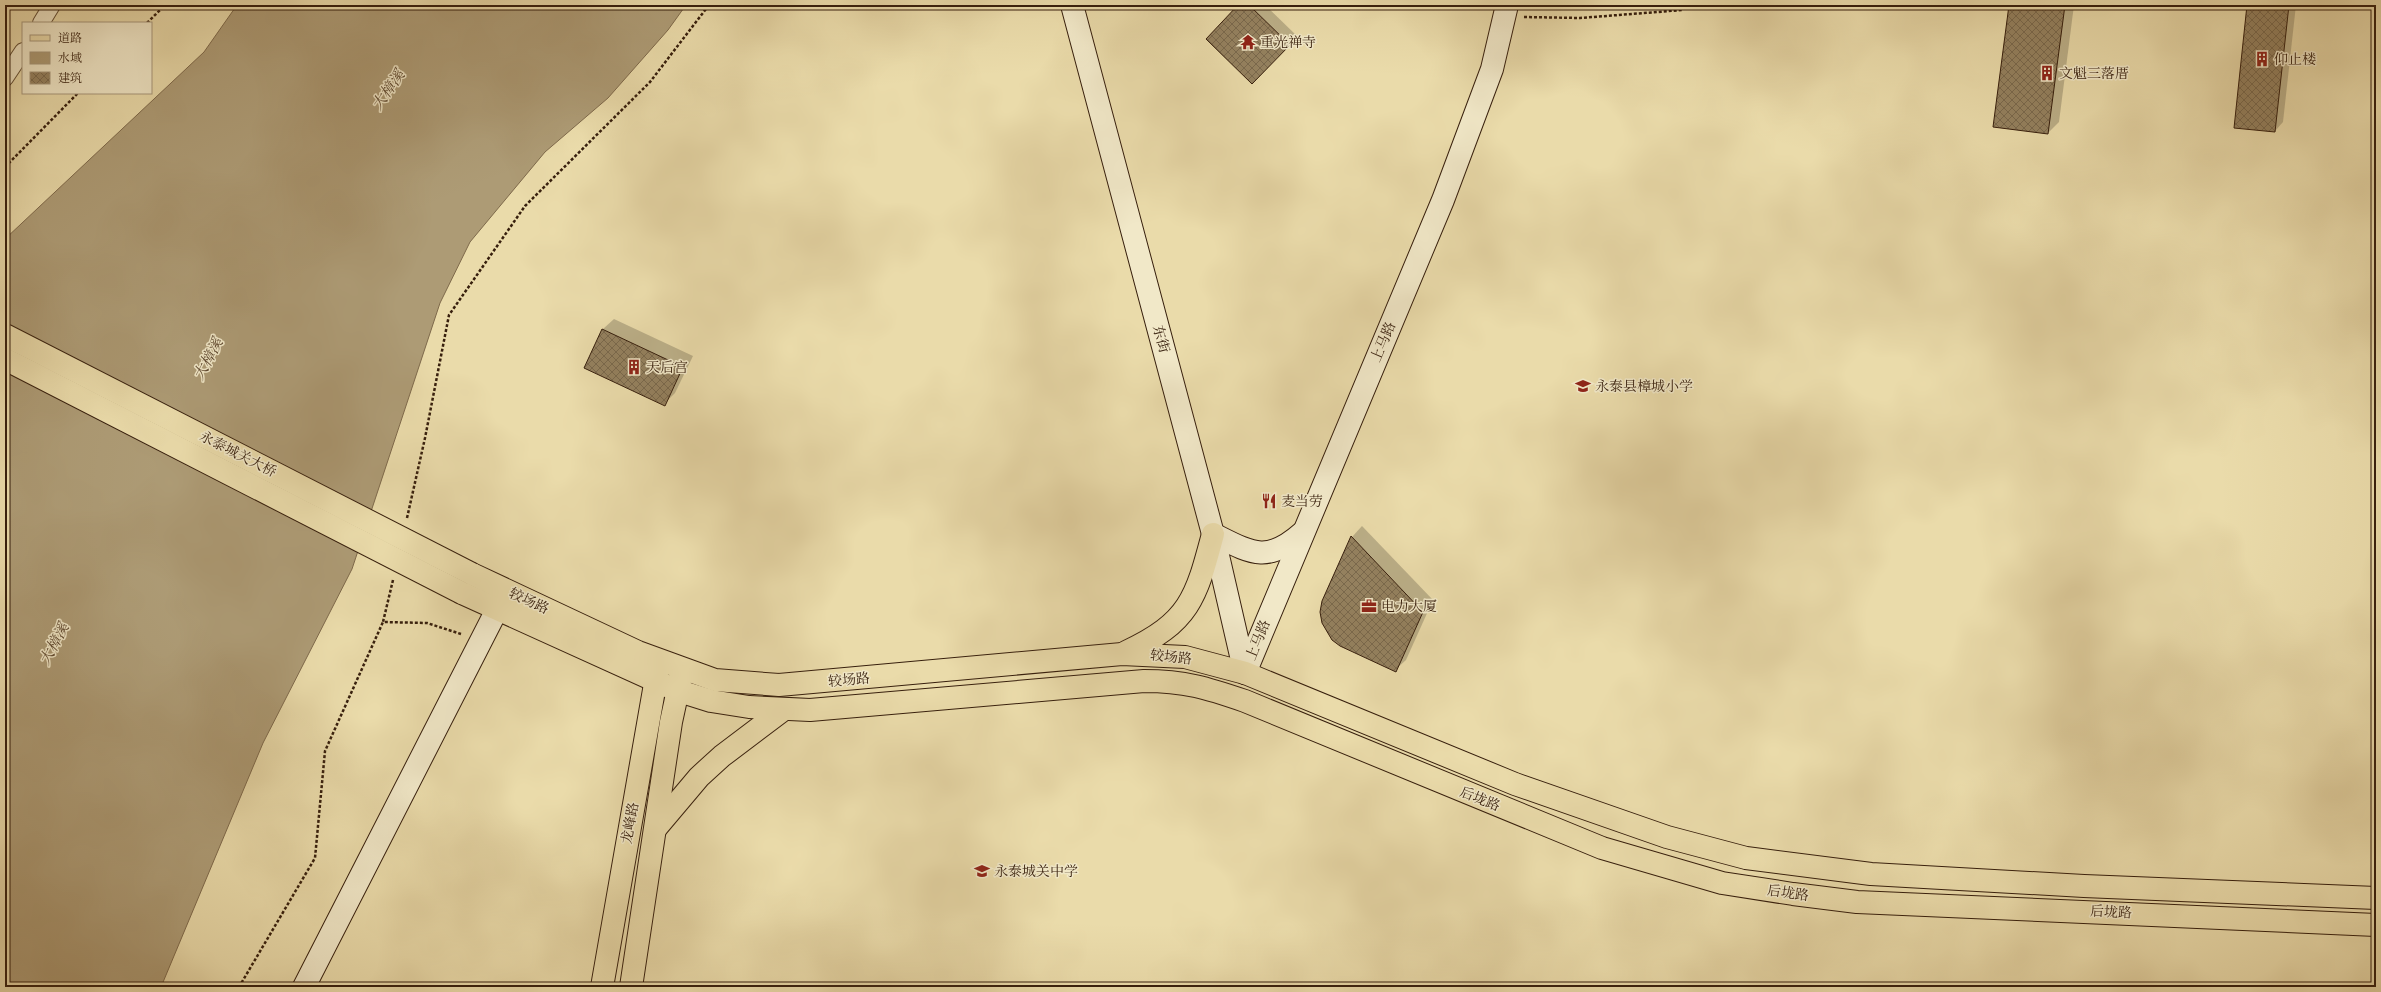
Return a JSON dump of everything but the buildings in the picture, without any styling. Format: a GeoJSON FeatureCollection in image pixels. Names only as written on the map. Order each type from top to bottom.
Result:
{"type":"FeatureCollection","features":[{"type":"Feature","properties":{"kind":"main road","name":"永泰城关大桥"},"geometry":{"type":"LineString","coordinates":[[5,335],[472,574]]}},
{"type":"Feature","properties":{"kind":"main road","name":"永泰城关大桥"},"geometry":{"type":"LineString","coordinates":[[5,359],[462,593]]}},
{"type":"Feature","properties":{"kind":"main road"},"geometry":{"type":"LineString","coordinates":[[1122,654],[1147,642],[1167,629],[1184,612],[1195,596],[1213,534]]}},
{"type":"Feature","properties":{"kind":"main road","name":"较场路"},"geometry":{"type":"LineString","coordinates":[[472,574],[660,660],[715,680],[779,685],[1122,654],[1185,656],[1245,673]]}},
{"type":"Feature","properties":{"kind":"main road","name":"较场路"},"geometry":{"type":"LineString","coordinates":[[462,593],[496,610],[676,690],[711,702],[783,710],[810,710],[1144,681],[1177,681],[1214,690],[1235,698]]}},
{"type":"Feature","properties":{"kind":"main road","name":"龙峰路"},"geometry":{"type":"LineString","coordinates":[[602,987],[660,660]]}},
{"type":"Feature","properties":{"kind":"main road","name":"龙峰路"},"geometry":{"type":"LineString","coordinates":[[631,987],[676,690],[683,669]]}},
{"type":"Feature","properties":{"kind":"main road"},"geometry":{"type":"LineString","coordinates":[[1235,698],[1245,673]]}},
{"type":"Feature","properties":{"kind":"main road","name":"后垅路"},"geometry":{"type":"LineString","coordinates":[[1245,673],[1515,784],[1667,837],[1746,858],[1879,874],[2084,886],[2376,898]]}},
{"type":"Feature","properties":{"kind":"main road","name":"后垅路"},"geometry":{"type":"LineString","coordinates":[[1235,698],[1602,848],[1722,883],[1857,902],[2376,926]]}},
{"type":"Feature","properties":{"kind":"main road"},"geometry":{"type":"LineString","coordinates":[[655,829],[699,777],[746,737],[783,710]]}},
{"type":"Feature","properties":{"kind":"street"},"geometry":{"type":"LineString","coordinates":[[42,22],[52,5]]}},
{"type":"Feature","properties":{"kind":"street","name":"东街"},"geometry":{"type":"LineString","coordinates":[[1072,5],[1213,534],[1245,673]]}},
{"type":"Feature","properties":{"kind":"street","name":"上马路"},"geometry":{"type":"LineString","coordinates":[[1245,673],[1443,200],[1492,68],[1506,11]]}},
{"type":"Feature","properties":{"kind":"street"},"geometry":{"type":"LineString","coordinates":[[5,78],[22,52]]}},
{"type":"Feature","properties":{"kind":"street"},"geometry":{"type":"LineString","coordinates":[[1213,534],[1239,547],[1256,552],[1274,552],[1286,547],[1303,532]]}},
{"type":"Feature","properties":{"kind":"street"},"geometry":{"type":"LineString","coordinates":[[304,987],[507,591]]}},
{"type":"Feature","properties":{"kind":"path"},"geometry":{"type":"LineString","coordinates":[[148,22],[165,5]]}},
{"type":"Feature","properties":{"kind":"path"},"geometry":{"type":"LineString","coordinates":[[406,522],[425,438],[448,315],[525,206],[650,82],[709,5]]}},
{"type":"Feature","properties":{"kind":"path"},"geometry":{"type":"LineString","coordinates":[[1506,11],[1580,18],[1683,10],[1682,5]]}},
{"type":"Feature","properties":{"kind":"path"},"geometry":{"type":"LineString","coordinates":[[5,167],[77,94]]}},
{"type":"Feature","properties":{"kind":"path"},"geometry":{"type":"LineString","coordinates":[[239,987],[315,858],[325,751],[383,622],[394,576]]}},
{"type":"Feature","properties":{"kind":"path"},"geometry":{"type":"LineString","coordinates":[[383,622],[427,623],[481,640]]}},
{"type":"Feature","properties":{"kind":"water","name":"大樟溪"},"geometry":{"type":"Polygon","coordinates":[[[237,5],[686,5],[668,30],[608,98],[545,152],[470,242],[440,303],[352,569],[263,743],[161,987],[5,987],[5,239],[204,52],[237,5]]]}},
{"type":"Feature","properties":{"kind":"place","name":"重光禅寺"},"geometry":{"type":"Point","coordinates":[1248,42]}},
{"type":"Feature","properties":{"kind":"place","name":"仰止楼"},"geometry":{"type":"Point","coordinates":[2262,59]}},
{"type":"Feature","properties":{"kind":"place","name":"文魁三落厝"},"geometry":{"type":"Point","coordinates":[2047,73]}},
{"type":"Feature","properties":{"kind":"place","name":"天后宫"},"geometry":{"type":"Point","coordinates":[634,367]}},
{"type":"Feature","properties":{"kind":"place","name":"永泰县樟城小学"},"geometry":{"type":"Point","coordinates":[1583,386]}},
{"type":"Feature","properties":{"kind":"place","name":"麦当劳"},"geometry":{"type":"Point","coordinates":[1269,501]}},
{"type":"Feature","properties":{"kind":"place","name":"电力大厦"},"geometry":{"type":"Point","coordinates":[1369,606]}},
{"type":"Feature","properties":{"kind":"place","name":"永泰城关中学"},"geometry":{"type":"Point","coordinates":[982,871]}}]}
